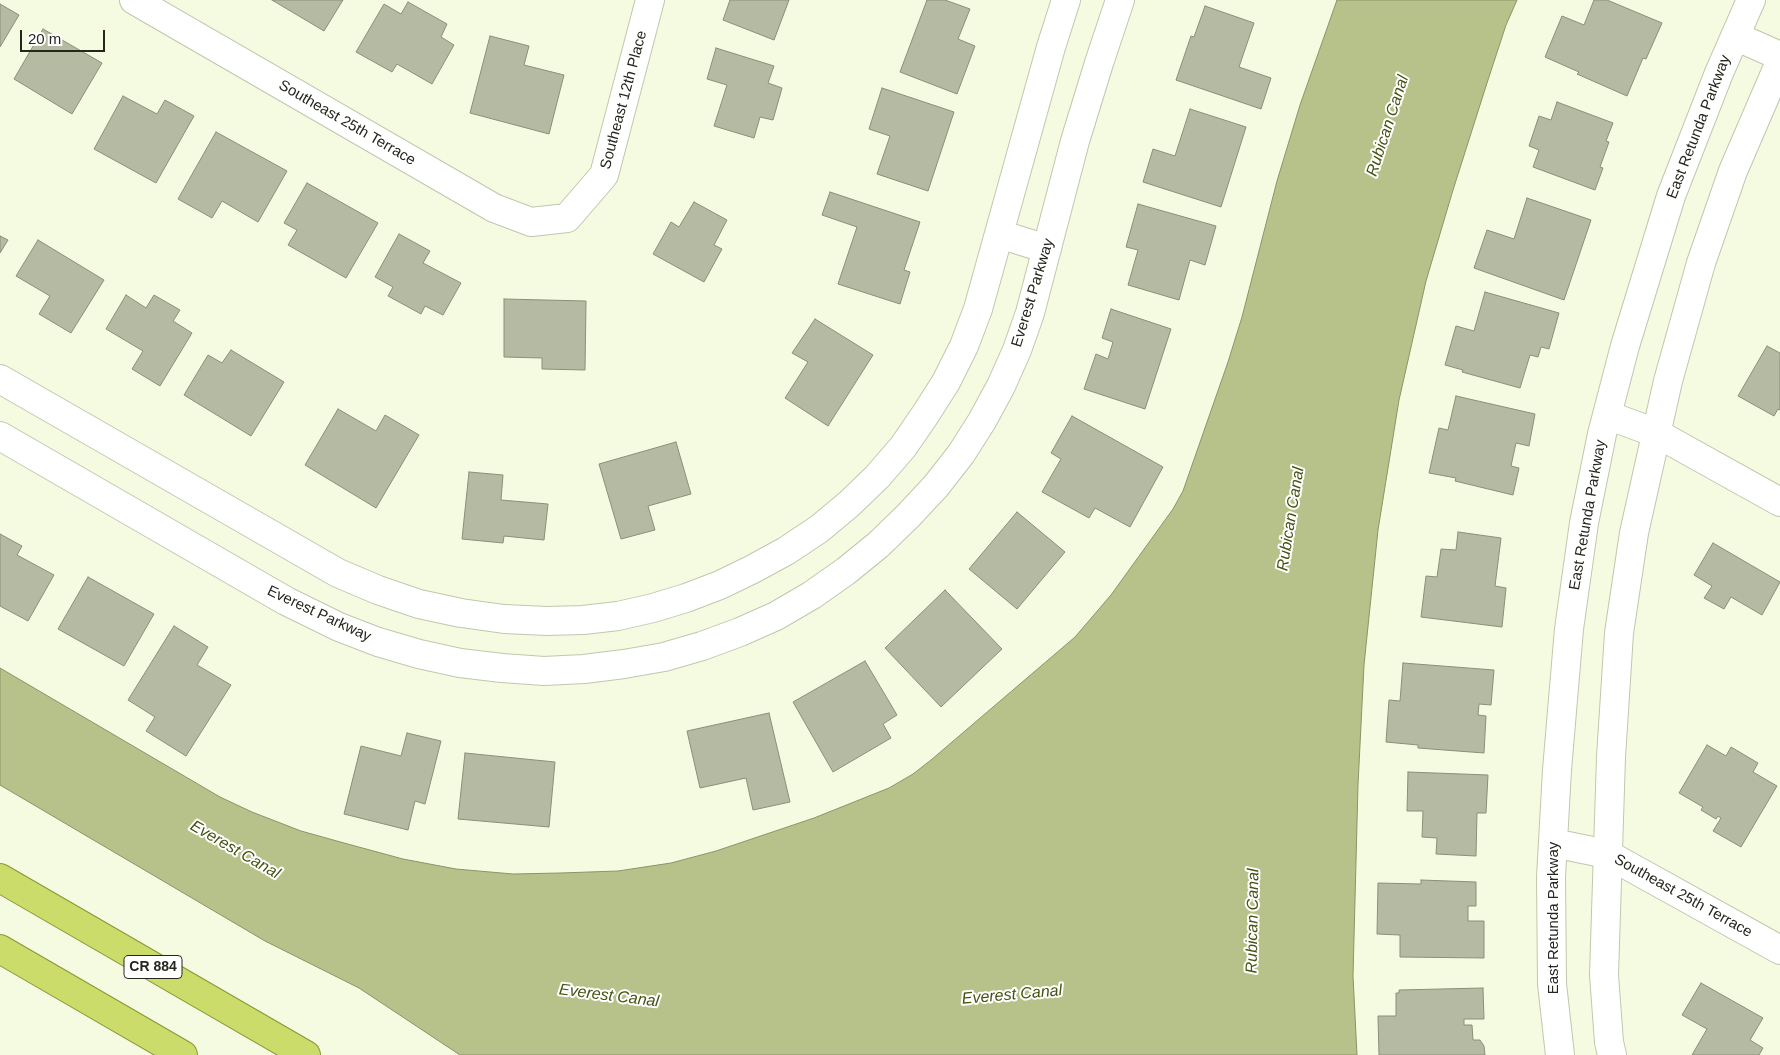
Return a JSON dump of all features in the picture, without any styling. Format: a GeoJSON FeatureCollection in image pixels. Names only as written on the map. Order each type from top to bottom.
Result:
{"type":"FeatureCollection","features":[{"type":"Feature","properties":{"kind":"highway","name":"CR 884"},"geometry":{"type":"LineString","coordinates":[[0,878],[306,1055]]}},
{"type":"Feature","properties":{"kind":"highway"},"geometry":{"type":"LineString","coordinates":[[0,949],[183,1055]]}},
{"type":"Feature","properties":{"kind":"street","name":"Southeast 25th Terrace"},"geometry":{"type":"LineString","coordinates":[[134,0],[494,208],[532,222],[567,218]]}},
{"type":"Feature","properties":{"kind":"street","name":"Southeast 12th Place"},"geometry":{"type":"LineString","coordinates":[[567,218],[604,175],[650,0]]}},
{"type":"Feature","properties":{"kind":"street"},"geometry":{"type":"LineString","coordinates":[[0,379],[260,530],[338,573],[378,590],[427,606],[504,619],[583,620],[618,616],[686,598],[720,585],[751,570],[786,551],[819,529],[877,477],[925,415],[951,373],[978,309],[1050,47],[1066,0]]}},
{"type":"Feature","properties":{"kind":"street","name":"Everest Parkway"},"geometry":{"type":"LineString","coordinates":[[0,436],[286,601],[339,627],[378,642],[418,654],[460,663],[502,668],[584,669],[664,657],[740,632],[776,616],[812,595],[878,545],[936,486],[982,421],[1001,386],[1017,350],[1030,312],[1075,141],[1120,0]]}},
{"type":"Feature","properties":{"kind":"street","name":"East Retunda Parkway"},"geometry":{"type":"LineString","coordinates":[[1560,1055],[1552,984],[1551,877],[1557,770],[1569,628],[1584,523],[1607,415],[1625,346],[1671,196],[1719,73],[1751,0]]}},
{"type":"Feature","properties":{"kind":"street"},"geometry":{"type":"LineString","coordinates":[[1735,36],[1780,56]]}},
{"type":"Feature","properties":{"kind":"street"},"geometry":{"type":"LineString","coordinates":[[1612,1055],[1609,1042],[1604,975],[1610,758],[1620,633],[1634,533],[1668,380],[1701,263],[1733,171],[1780,62]]}},
{"type":"Feature","properties":{"kind":"street"},"geometry":{"type":"LineString","coordinates":[[999,234],[1047,249]]}},
{"type":"Feature","properties":{"kind":"street"},"geometry":{"type":"LineString","coordinates":[[1607,415],[1656,432],[1780,502]]}},
{"type":"Feature","properties":{"kind":"street","name":"Southeast 25th Terrace"},"geometry":{"type":"LineString","coordinates":[[1553,843],[1606,854],[1780,950]]}},
{"type":"Feature","properties":{"kind":"water"},"geometry":{"type":"Polygon","coordinates":[[[1337,0],[1517,0],[1506,25],[1487,83],[1426,281],[1399,400],[1378,530],[1364,665],[1358,785],[1353,976],[1357,1055],[460,1055],[359,988],[265,941],[0,785],[0,668],[220,797],[252,812],[301,831],[403,859],[456,869],[513,874],[560,873],[618,871],[671,863],[716,851],[814,818],[889,788],[913,774],[1075,637],[1111,595],[1173,509],[1183,491],[1228,362],[1242,317],[1277,181],[1300,105],[1337,0]]]}},
{"type":"Feature","properties":{"kind":"building"},"geometry":{"type":"Polygon","coordinates":[[[272,0],[343,0],[324,31],[272,0]]]}},
{"type":"Feature","properties":{"kind":"building"},"geometry":{"type":"Polygon","coordinates":[[[730,0],[789,0],[774,40],[723,20],[730,0]]]}},
{"type":"Feature","properties":{"kind":"building"},"geometry":{"type":"Polygon","coordinates":[[[927,0],[945,0],[970,9],[958,39],[975,46],[957,94],[900,72],[927,0]]]}},
{"type":"Feature","properties":{"kind":"building"},"geometry":{"type":"Polygon","coordinates":[[[1594,0],[1607,0],[1662,23],[1646,59],[1643,58],[1627,96],[1577,74],[1579,72],[1545,57],[1562,16],[1584,25],[1594,0]]]}},
{"type":"Feature","properties":{"kind":"building"},"geometry":{"type":"Polygon","coordinates":[[[408,2],[447,24],[441,37],[454,45],[432,84],[397,64],[392,72],[356,52],[384,4],[401,14],[408,2]]]}},
{"type":"Feature","properties":{"kind":"building"},"geometry":{"type":"Polygon","coordinates":[[[0,4],[19,15],[0,47],[0,4]]]}},
{"type":"Feature","properties":{"kind":"building"},"geometry":{"type":"Polygon","coordinates":[[[1205,6],[1254,23],[1239,67],[1271,78],[1261,109],[1176,80],[1191,36],[1194,37],[1205,6]]]}},
{"type":"Feature","properties":{"kind":"building"},"geometry":{"type":"Polygon","coordinates":[[[43,29],[102,63],[72,114],[14,79],[43,29]]]}},
{"type":"Feature","properties":{"kind":"building"},"geometry":{"type":"Polygon","coordinates":[[[490,36],[529,46],[524,65],[564,75],[549,134],[470,113],[490,36]]]}},
{"type":"Feature","properties":{"kind":"building"},"geometry":{"type":"Polygon","coordinates":[[[716,48],[774,66],[768,83],[782,88],[773,120],[760,117],[754,138],[714,126],[727,85],[707,79],[716,48]]]}},
{"type":"Feature","properties":{"kind":"building"},"geometry":{"type":"Polygon","coordinates":[[[882,88],[954,112],[928,191],[877,174],[890,136],[869,129],[882,88]]]}},
{"type":"Feature","properties":{"kind":"building"},"geometry":{"type":"Polygon","coordinates":[[[123,96],[157,114],[165,100],[194,116],[156,183],[94,149],[123,96]]]}},
{"type":"Feature","properties":{"kind":"building"},"geometry":{"type":"Polygon","coordinates":[[[1557,102],[1613,123],[1606,141],[1609,142],[1600,167],[1603,168],[1595,190],[1533,167],[1539,150],[1529,146],[1539,116],[1551,120],[1557,102]]]}},
{"type":"Feature","properties":{"kind":"building"},"geometry":{"type":"Polygon","coordinates":[[[1190,109],[1246,127],[1221,207],[1143,182],[1153,149],[1175,156],[1190,109]]]}},
{"type":"Feature","properties":{"kind":"building"},"geometry":{"type":"Polygon","coordinates":[[[216,132],[287,171],[258,222],[222,201],[212,218],[178,199],[216,132]]]}},
{"type":"Feature","properties":{"kind":"building"},"geometry":{"type":"Polygon","coordinates":[[[307,183],[378,223],[346,278],[288,245],[297,230],[284,223],[307,183]]]}},
{"type":"Feature","properties":{"kind":"building"},"geometry":{"type":"Polygon","coordinates":[[[830,192],[920,222],[904,270],[910,272],[900,304],[838,284],[857,227],[822,215],[830,192]]]}},
{"type":"Feature","properties":{"kind":"building"},"geometry":{"type":"Polygon","coordinates":[[[1527,198],[1591,220],[1564,300],[1474,268],[1487,230],[1514,239],[1527,198]]]}},
{"type":"Feature","properties":{"kind":"building"},"geometry":{"type":"Polygon","coordinates":[[[694,202],[727,220],[714,245],[722,249],[704,282],[653,254],[671,222],[679,227],[694,202]]]}},
{"type":"Feature","properties":{"kind":"building"},"geometry":{"type":"Polygon","coordinates":[[[1138,204],[1216,226],[1205,265],[1190,260],[1179,300],[1128,285],[1138,250],[1126,247],[1138,204]]]}},
{"type":"Feature","properties":{"kind":"building"},"geometry":{"type":"Polygon","coordinates":[[[399,234],[430,251],[423,263],[461,283],[443,315],[425,306],[421,314],[388,296],[393,287],[375,277],[399,234]]]}},
{"type":"Feature","properties":{"kind":"building"},"geometry":{"type":"Polygon","coordinates":[[[0,236],[8,240],[0,253],[0,236]]]}},
{"type":"Feature","properties":{"kind":"building"},"geometry":{"type":"Polygon","coordinates":[[[38,240],[104,280],[71,333],[39,314],[50,296],[16,276],[38,240]]]}},
{"type":"Feature","properties":{"kind":"building"},"geometry":{"type":"Polygon","coordinates":[[[1485,292],[1559,313],[1549,349],[1541,347],[1538,357],[1530,355],[1520,388],[1462,372],[1463,370],[1445,365],[1456,326],[1474,331],[1485,292]]]}},
{"type":"Feature","properties":{"kind":"building"},"geometry":{"type":"Polygon","coordinates":[[[126,295],[146,308],[154,295],[180,310],[173,321],[192,333],[160,386],[132,369],[143,351],[106,329],[126,295]]]}},
{"type":"Feature","properties":{"kind":"building"},"geometry":{"type":"Polygon","coordinates":[[[504,299],[586,301],[585,370],[542,369],[542,358],[504,357],[504,299]]]}},
{"type":"Feature","properties":{"kind":"building"},"geometry":{"type":"Polygon","coordinates":[[[1111,309],[1171,329],[1145,409],[1084,389],[1096,354],[1108,359],[1113,342],[1102,338],[1111,309]]]}},
{"type":"Feature","properties":{"kind":"building"},"geometry":{"type":"Polygon","coordinates":[[[815,319],[873,355],[828,426],[785,398],[808,362],[792,353],[815,319]]]}},
{"type":"Feature","properties":{"kind":"building"},"geometry":{"type":"Polygon","coordinates":[[[1767,346],[1780,353],[1780,410],[1778,409],[1774,416],[1738,396],[1767,346]]]}},
{"type":"Feature","properties":{"kind":"building"},"geometry":{"type":"Polygon","coordinates":[[[231,350],[284,382],[251,436],[184,395],[208,355],[222,363],[231,350]]]}},
{"type":"Feature","properties":{"kind":"building"},"geometry":{"type":"Polygon","coordinates":[[[1456,396],[1535,414],[1529,446],[1516,443],[1511,466],[1519,468],[1513,495],[1455,481],[1456,478],[1429,473],[1439,428],[1448,430],[1456,396]]]}},
{"type":"Feature","properties":{"kind":"building"},"geometry":{"type":"Polygon","coordinates":[[[338,409],[376,431],[385,415],[419,435],[376,508],[305,465],[338,409]]]}},
{"type":"Feature","properties":{"kind":"building"},"geometry":{"type":"Polygon","coordinates":[[[1072,416],[1163,467],[1130,527],[1095,508],[1089,518],[1042,492],[1061,459],[1051,453],[1072,416]]]}},
{"type":"Feature","properties":{"kind":"building"},"geometry":{"type":"Polygon","coordinates":[[[676,442],[691,494],[648,506],[655,530],[621,539],[599,464],[676,442]]]}},
{"type":"Feature","properties":{"kind":"building"},"geometry":{"type":"Polygon","coordinates":[[[469,472],[503,475],[501,500],[548,504],[544,540],[504,536],[503,543],[462,539],[469,472]]]}},
{"type":"Feature","properties":{"kind":"building"},"geometry":{"type":"Polygon","coordinates":[[[1017,512],[1065,552],[1017,609],[969,569],[1017,512]]]}},
{"type":"Feature","properties":{"kind":"building"},"geometry":{"type":"Polygon","coordinates":[[[1458,532],[1501,538],[1495,586],[1506,588],[1502,627],[1421,617],[1426,576],[1437,577],[1441,549],[1456,550],[1458,532]]]}},
{"type":"Feature","properties":{"kind":"building"},"geometry":{"type":"Polygon","coordinates":[[[0,534],[22,546],[17,555],[54,575],[28,621],[0,606],[0,534]]]}},
{"type":"Feature","properties":{"kind":"building"},"geometry":{"type":"Polygon","coordinates":[[[1713,543],[1780,582],[1762,615],[1731,597],[1724,609],[1704,598],[1712,586],[1694,575],[1713,543]]]}},
{"type":"Feature","properties":{"kind":"building"},"geometry":{"type":"Polygon","coordinates":[[[88,577],[154,614],[124,666],[58,629],[88,577]]]}},
{"type":"Feature","properties":{"kind":"building"},"geometry":{"type":"Polygon","coordinates":[[[945,590],[1002,649],[941,707],[885,648],[945,590]]]}},
{"type":"Feature","properties":{"kind":"building"},"geometry":{"type":"Polygon","coordinates":[[[174,626],[208,647],[197,665],[231,685],[186,756],[146,731],[155,717],[128,700],[174,626]]]}},
{"type":"Feature","properties":{"kind":"building"},"geometry":{"type":"Polygon","coordinates":[[[865,661],[897,715],[883,724],[891,738],[833,772],[793,702],[865,661]]]}},
{"type":"Feature","properties":{"kind":"building"},"geometry":{"type":"Polygon","coordinates":[[[1403,663],[1494,670],[1491,705],[1479,704],[1478,715],[1486,716],[1484,753],[1418,748],[1418,745],[1386,742],[1389,700],[1400,701],[1403,663]]]}},
{"type":"Feature","properties":{"kind":"building"},"geometry":{"type":"Polygon","coordinates":[[[769,713],[790,802],[753,810],[746,778],[700,788],[687,731],[769,713]]]}},
{"type":"Feature","properties":{"kind":"building"},"geometry":{"type":"Polygon","coordinates":[[[407,733],[441,741],[425,804],[415,801],[408,830],[344,814],[361,746],[401,756],[407,733]]]}},
{"type":"Feature","properties":{"kind":"building"},"geometry":{"type":"Polygon","coordinates":[[[1707,745],[1726,756],[1731,747],[1758,763],[1753,772],[1777,786],[1741,847],[1713,831],[1721,818],[1718,816],[1716,819],[1701,810],[1703,807],[1679,793],[1707,745]]]}},
{"type":"Feature","properties":{"kind":"building"},"geometry":{"type":"Polygon","coordinates":[[[465,753],[555,762],[549,827],[458,819],[465,753]]]}},
{"type":"Feature","properties":{"kind":"building"},"geometry":{"type":"Polygon","coordinates":[[[1408,772],[1488,775],[1486,813],[1477,813],[1476,856],[1436,854],[1437,838],[1422,837],[1423,811],[1407,811],[1408,772]]]}},
{"type":"Feature","properties":{"kind":"building"},"geometry":{"type":"Polygon","coordinates":[[[1421,880],[1476,882],[1476,906],[1468,906],[1468,921],[1484,921],[1484,958],[1400,957],[1400,935],[1377,934],[1378,883],[1421,884],[1421,880]]]}},
{"type":"Feature","properties":{"kind":"building"},"geometry":{"type":"Polygon","coordinates":[[[1701,983],[1763,1018],[1750,1040],[1763,1048],[1759,1055],[1692,1055],[1707,1029],[1682,1015],[1701,983]]]}},
{"type":"Feature","properties":{"kind":"building"},"geometry":{"type":"Polygon","coordinates":[[[1483,988],[1484,1019],[1464,1019],[1464,1025],[1472,1025],[1473,1040],[1480,1040],[1484,1046],[1485,1055],[1379,1055],[1378,1016],[1396,1016],[1396,993],[1399,993],[1399,990],[1483,988]]]}},
{"type":"Feature","properties":{"kind":"water label","name":"Rubican Canal"},"geometry":{"type":"Point","coordinates":[1388,126]}},
{"type":"Feature","properties":{"kind":"water label","name":"Rubican Canal"},"geometry":{"type":"Point","coordinates":[1291,519]}},
{"type":"Feature","properties":{"kind":"water label","name":"Everest Canal"},"geometry":{"type":"Point","coordinates":[235,850]}},
{"type":"Feature","properties":{"kind":"water label","name":"Rubican Canal"},"geometry":{"type":"Point","coordinates":[1253,921]}},
{"type":"Feature","properties":{"kind":"water label","name":"Everest Canal"},"geometry":{"type":"Point","coordinates":[1012,995]}},
{"type":"Feature","properties":{"kind":"water label","name":"Everest Canal"},"geometry":{"type":"Point","coordinates":[609,996]}}]}
